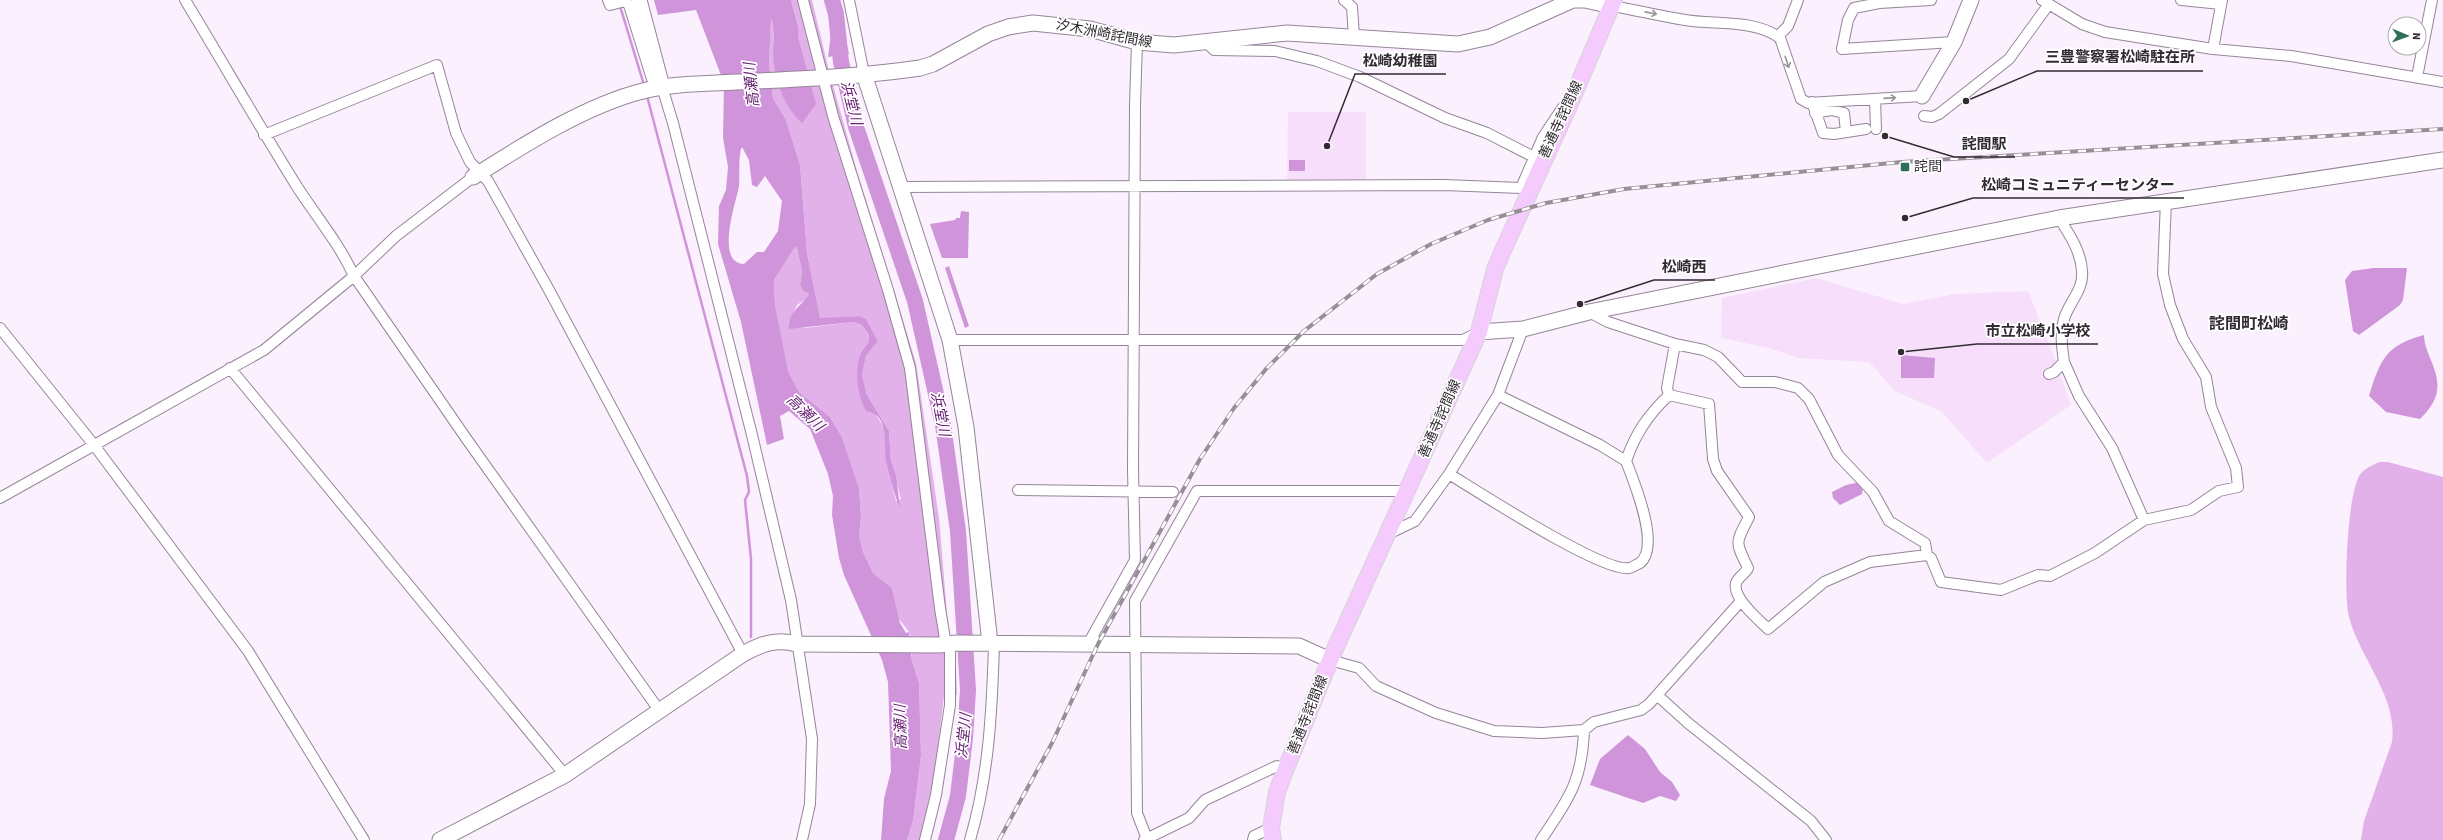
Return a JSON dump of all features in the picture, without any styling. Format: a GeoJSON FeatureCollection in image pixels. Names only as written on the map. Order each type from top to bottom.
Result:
{"type":"FeatureCollection","features":[{"type":"Feature","properties":{"kind":"main road","name":"善通寺詫間線"},"geometry":{"type":"LineString","coordinates":[[1272,834],[1277,792],[1330,660],[1390,532],[1479,332],[1496,269],[1504,248],[1575,92],[1613,3]]}},
{"type":"Feature","properties":{"kind":"street"},"geometry":{"type":"LineString","coordinates":[[186,0],[264,134],[306,200],[347,260],[354,276],[468,441],[659,710]]}},
{"type":"Feature","properties":{"kind":"street"},"geometry":{"type":"LineString","coordinates":[[803,0],[825,77],[833,116],[890,297],[910,368],[940,608],[948,645],[950,705],[936,795],[925,840]]}},
{"type":"Feature","properties":{"kind":"street"},"geometry":{"type":"LineString","coordinates":[[849,0],[864,74],[899,187],[950,340],[966,427],[992,644],[992,718],[985,780],[970,840]]}},
{"type":"Feature","properties":{"kind":"street"},"geometry":{"type":"LineString","coordinates":[[1344,0],[1352,7],[1354,37]]}},
{"type":"Feature","properties":{"kind":"street","name":"汐木洲崎詫間線"},"geometry":{"type":"LineString","coordinates":[[477,175],[521,148],[592,110],[655,89],[900,71],[933,64],[988,34],[1008,27],[1033,22],[1090,29],[1137,42],[1174,45],[1287,33],[1458,44],[1490,37],[1574,0],[1613,3]]}},
{"type":"Feature","properties":{"kind":"street"},"geometry":{"type":"LineString","coordinates":[[1778,36],[1788,26],[1798,0]]}},
{"type":"Feature","properties":{"kind":"street"},"geometry":{"type":"LineString","coordinates":[[1931,0],[1878,3],[1854,8],[1848,20],[1842,49],[1954,42]]}},
{"type":"Feature","properties":{"kind":"street"},"geometry":{"type":"LineString","coordinates":[[1613,3],[1685,20],[1748,26],[1772,32],[1778,36],[1801,99],[1812,102],[1922,96],[1954,42],[1971,0]]}},
{"type":"Feature","properties":{"kind":"street"},"geometry":{"type":"LineString","coordinates":[[2181,0],[2221,2],[2213,49]]}},
{"type":"Feature","properties":{"kind":"street"},"geometry":{"type":"LineString","coordinates":[[2417,77],[2432,0]]}},
{"type":"Feature","properties":{"kind":"street"},"geometry":{"type":"LineString","coordinates":[[610,2],[632,1],[655,89],[752,435],[791,600],[800,644],[812,739],[810,804],[802,840]]}},
{"type":"Feature","properties":{"kind":"street"},"geometry":{"type":"LineString","coordinates":[[1924,116],[1932,117],[1939,114],[2009,59],[2046,2],[2082,24],[2105,32],[2213,49],[2291,56],[2443,82]]}},
{"type":"Feature","properties":{"kind":"street"},"geometry":{"type":"LineString","coordinates":[[1088,644],[1135,560],[1135,491],[1133,469],[1136,186],[1135,104],[1137,42]]}},
{"type":"Feature","properties":{"kind":"street"},"geometry":{"type":"LineString","coordinates":[[1207,42],[1214,50],[1275,51],[1317,61],[1360,77],[1445,118],[1487,133],[1534,157]]}},
{"type":"Feature","properties":{"kind":"street"},"geometry":{"type":"LineString","coordinates":[[264,134],[437,65],[456,133],[470,162],[477,175],[488,181],[549,290],[742,654]]}},
{"type":"Feature","properties":{"kind":"street"},"geometry":{"type":"LineString","coordinates":[[899,187],[1444,185],[1520,188],[1534,157],[1556,116],[1575,92]]}},
{"type":"Feature","properties":{"kind":"street"},"geometry":{"type":"LineString","coordinates":[[1812,102],[1823,133],[1834,134],[1871,129],[1875,99]]}},
{"type":"Feature","properties":{"kind":"street"},"geometry":{"type":"LineString","coordinates":[[1815,113],[1831,110],[1844,113],[1846,132]]}},
{"type":"Feature","properties":{"kind":"street"},"geometry":{"type":"LineString","coordinates":[[950,340],[1134,338],[1463,340],[1479,332],[1523,329],[1589,312],[2059,218],[2443,160]]}},
{"type":"Feature","properties":{"kind":"street"},"geometry":{"type":"LineString","coordinates":[[0,498],[264,350],[354,276],[396,236],[477,175]]}},
{"type":"Feature","properties":{"kind":"street"},"geometry":{"type":"LineString","coordinates":[[1589,312],[1608,322],[1675,344],[1704,350],[1718,357],[1742,382],[1775,382],[1798,388],[1809,399],[1838,455],[1873,492],[1889,521],[1925,543],[1927,555],[1931,558],[1941,582],[2001,590],[2038,575],[2050,576],[2062,571],[2095,553],[2144,520],[2192,510],[2219,491],[2238,487],[2236,468],[2211,407],[2206,377],[2183,339],[2170,305],[2163,274],[2166,201]]}},
{"type":"Feature","properties":{"kind":"street"},"geometry":{"type":"LineString","coordinates":[[2059,218],[2078,251],[2083,271],[2081,285],[2064,318],[2061,341],[2064,362],[2079,396],[2112,448],[2144,520]]}},
{"type":"Feature","properties":{"kind":"street"},"geometry":{"type":"LineString","coordinates":[[0,328],[94,446],[248,651],[364,840]]}},
{"type":"Feature","properties":{"kind":"street"},"geometry":{"type":"LineString","coordinates":[[1390,532],[1415,521],[1449,474],[1498,395],[1523,329]]}},
{"type":"Feature","properties":{"kind":"street"},"geometry":{"type":"LineString","coordinates":[[1669,395],[1667,388],[1675,344]]}},
{"type":"Feature","properties":{"kind":"street"},"geometry":{"type":"LineString","coordinates":[[2049,374],[2054,372],[2064,362]]}},
{"type":"Feature","properties":{"kind":"street"},"geometry":{"type":"LineString","coordinates":[[230,368],[565,775]]}},
{"type":"Feature","properties":{"kind":"street"},"geometry":{"type":"LineString","coordinates":[[1449,474],[1545,532],[1611,565],[1629,568],[1641,562],[1645,552],[1647,538],[1646,515],[1626,462],[1600,445],[1498,395]]}},
{"type":"Feature","properties":{"kind":"street"},"geometry":{"type":"LineString","coordinates":[[1669,395],[1709,404],[1713,459],[1717,471],[1748,517],[1737,542],[1748,568],[1736,585],[1741,601],[1768,629],[1824,582],[1870,562],[1927,555]]}},
{"type":"Feature","properties":{"kind":"street"},"geometry":{"type":"LineString","coordinates":[[1626,462],[1641,426],[1648,415],[1669,395]]}},
{"type":"Feature","properties":{"kind":"street"},"geometry":{"type":"LineString","coordinates":[[1018,490],[1173,492]]}},
{"type":"Feature","properties":{"kind":"street"},"geometry":{"type":"LineString","coordinates":[[1285,771],[1276,766],[1205,800],[1189,818],[1145,839],[1137,812],[1135,600],[1197,490],[1408,491]]}},
{"type":"Feature","properties":{"kind":"street"},"geometry":{"type":"LineString","coordinates":[[440,840],[565,775],[742,654],[771,642],[786,640],[800,644],[1299,646],[1330,660],[1359,668],[1376,686],[1436,714],[1494,731],[1542,733],[1584,730],[1594,722],[1641,710],[1741,601]]}},
{"type":"Feature","properties":{"kind":"street"},"geometry":{"type":"LineString","coordinates":[[1657,694],[1688,723],[1811,820],[1826,840]]}},
{"type":"Feature","properties":{"kind":"street"},"geometry":{"type":"LineString","coordinates":[[1541,840],[1568,799],[1578,777],[1584,730]]}},
{"type":"Feature","properties":{"kind":"street"},"geometry":{"type":"LineString","coordinates":[[1253,840],[1254,836],[1272,834]]}},
{"type":"Feature","properties":{"kind":"shaded area"},"geometry":{"type":"Polygon","coordinates":[[[791,0],[812,0],[829,71],[857,171],[916,363],[939,518],[949,638],[955,639],[957,695],[944,696],[935,771],[920,840],[907,840],[913,821],[921,756],[919,683],[912,661],[912,642],[909,632],[899,619],[892,588],[873,573],[863,552],[859,536],[861,516],[859,488],[842,437],[830,417],[799,392],[787,372],[775,305],[774,280],[795,247],[797,248],[802,271],[800,285],[802,290],[809,294],[806,299],[797,305],[788,324],[805,328],[853,322],[862,325],[869,335],[869,343],[860,355],[857,374],[874,412],[885,429],[886,463],[896,501],[901,499],[891,461],[889,431],[867,395],[862,375],[866,356],[878,341],[866,319],[857,316],[820,319],[807,253],[800,165],[786,120],[773,98],[769,64],[771,18],[774,28],[773,54],[798,37],[799,28],[791,0]]]}},
{"type":"Feature","properties":{"kind":"shaded area"},"geometry":{"type":"Polygon","coordinates":[[[1288,112],[1366,112],[1366,181],[1287,182],[1288,112]]]}},
{"type":"Feature","properties":{"kind":"shaded area"},"geometry":{"type":"Polygon","coordinates":[[[1816,278],[1903,304],[1955,294],[2028,291],[2054,356],[2071,405],[1987,463],[1942,412],[1895,391],[1869,362],[1798,358],[1769,348],[1721,338],[1722,298],[1816,278]]]}},
{"type":"Feature","properties":{"kind":"shaded area"},"geometry":{"type":"Polygon","coordinates":[[[2379,462],[2388,462],[2443,477],[2443,840],[2361,840],[2364,821],[2392,742],[2392,725],[2384,694],[2354,633],[2349,617],[2347,605],[2346,566],[2349,520],[2356,483],[2361,473],[2379,462]]]}},
{"type":"Feature","properties":{"kind":"water","name":"高瀬川"},"geometry":{"type":"Polygon","coordinates":[[[654,0],[791,0],[799,29],[798,37],[816,104],[802,123],[795,116],[785,100],[775,72],[773,53],[774,31],[771,19],[769,64],[773,98],[786,120],[800,165],[807,253],[820,318],[859,316],[866,319],[878,341],[866,356],[862,375],[867,395],[889,431],[891,461],[896,476],[900,507],[886,463],[883,424],[874,414],[866,411],[859,391],[857,377],[858,362],[860,355],[869,342],[869,335],[862,325],[853,322],[789,329],[790,318],[809,294],[802,290],[800,285],[802,271],[797,248],[795,247],[774,280],[775,305],[788,372],[799,392],[830,417],[842,437],[859,488],[861,516],[859,536],[863,552],[873,573],[892,588],[900,623],[906,633],[909,632],[912,661],[919,683],[921,756],[913,821],[907,840],[881,840],[884,799],[891,771],[888,682],[882,660],[844,575],[839,558],[832,515],[833,496],[828,474],[810,429],[789,411],[780,416],[784,439],[767,445],[741,322],[718,244],[719,206],[726,190],[728,167],[723,138],[724,83],[696,10],[658,15],[654,0]],[[742,147],[739,186],[732,217],[729,243],[730,253],[735,261],[744,264],[757,252],[764,252],[778,231],[782,201],[765,176],[757,187],[752,185],[749,160],[742,147]]]}},
{"type":"Feature","properties":{"kind":"water"},"geometry":{"type":"Polygon","coordinates":[[[828,0],[837,0],[849,54],[828,57],[833,18],[828,0]]]}},
{"type":"Feature","properties":{"kind":"water"},"geometry":{"type":"Polygon","coordinates":[[[1289,160],[1305,160],[1305,171],[1289,171],[1289,160]]]}},
{"type":"Feature","properties":{"kind":"water"},"geometry":{"type":"Polygon","coordinates":[[[961,211],[969,212],[968,258],[942,258],[930,224],[960,218],[961,211]]]}},
{"type":"Feature","properties":{"kind":"water"},"geometry":{"type":"Polygon","coordinates":[[[949,266],[969,326],[965,328],[945,268],[949,266]]]}},
{"type":"Feature","properties":{"kind":"water"},"geometry":{"type":"Polygon","coordinates":[[[2373,268],[2407,268],[2403,300],[2400,305],[2359,335],[2353,331],[2345,280],[2352,271],[2373,268]]]}},
{"type":"Feature","properties":{"kind":"water"},"geometry":{"type":"Polygon","coordinates":[[[2424,335],[2426,346],[2434,368],[2437,384],[2437,391],[2432,405],[2420,419],[2386,412],[2369,396],[2381,364],[2393,349],[2411,339],[2424,335]]]}},
{"type":"Feature","properties":{"kind":"water"},"geometry":{"type":"Polygon","coordinates":[[[1901,355],[1935,358],[1934,378],[1901,378],[1901,355]]]}},
{"type":"Feature","properties":{"kind":"water"},"geometry":{"type":"Polygon","coordinates":[[[1861,482],[1863,486],[1862,494],[1840,505],[1833,498],[1832,492],[1846,485],[1861,482]]]}},
{"type":"Feature","properties":{"kind":"water"},"geometry":{"type":"Polygon","coordinates":[[[1628,735],[1645,749],[1660,772],[1672,782],[1680,795],[1676,801],[1660,796],[1643,803],[1590,785],[1600,759],[1628,735]]]}},
{"type":"Feature","properties":{"kind":"waterway","name":"浜堂川"},"geometry":{"type":"LineString","coordinates":[[832,0],[836,14],[841,62],[856,127],[915,301],[943,425],[958,531],[968,690],[965,738],[958,796],[946,840]]}},
{"type":"Feature","properties":{"kind":"waterway"},"geometry":{"type":"LineString","coordinates":[[620,6],[644,85]]}},
{"type":"Feature","properties":{"kind":"waterway"},"geometry":{"type":"LineString","coordinates":[[647,96],[747,476],[749,492],[745,500],[751,559],[751,637]]}},
{"type":"Feature","properties":{"kind":"railway"},"geometry":{"type":"LineString","coordinates":[[999,840],[1052,743],[1098,644],[1200,459],[1234,408],[1266,369],[1304,331],[1377,274],[1431,244],[1488,220],[1546,203],[1624,189],[1902,162],[2443,129]]}},
{"type":"Feature","properties":{"kind":"place","name":"三豊警察署松崎駐在所"},"geometry":{"type":"Point","coordinates":[1966,101]}},
{"type":"Feature","properties":{"kind":"place","name":"詫間駅"},"geometry":{"type":"Point","coordinates":[1885,136]}},
{"type":"Feature","properties":{"kind":"place","name":"松崎幼稚園"},"geometry":{"type":"Point","coordinates":[1327,146]}},
{"type":"Feature","properties":{"kind":"place","name":"詫間"},"geometry":{"type":"Point","coordinates":[1905,167]}},
{"type":"Feature","properties":{"kind":"place","name":"松崎コミュニティーセンター"},"geometry":{"type":"Point","coordinates":[1905,218]}},
{"type":"Feature","properties":{"kind":"place","name":"松崎西"},"geometry":{"type":"Point","coordinates":[1580,304]}},
{"type":"Feature","properties":{"kind":"place","name":"市立松崎小学校"},"geometry":{"type":"Point","coordinates":[1901,352]}},
{"type":"Feature","properties":{"kind":"district","name":"詫間町松崎"},"geometry":{"type":"Point","coordinates":[2249,324]}}]}
